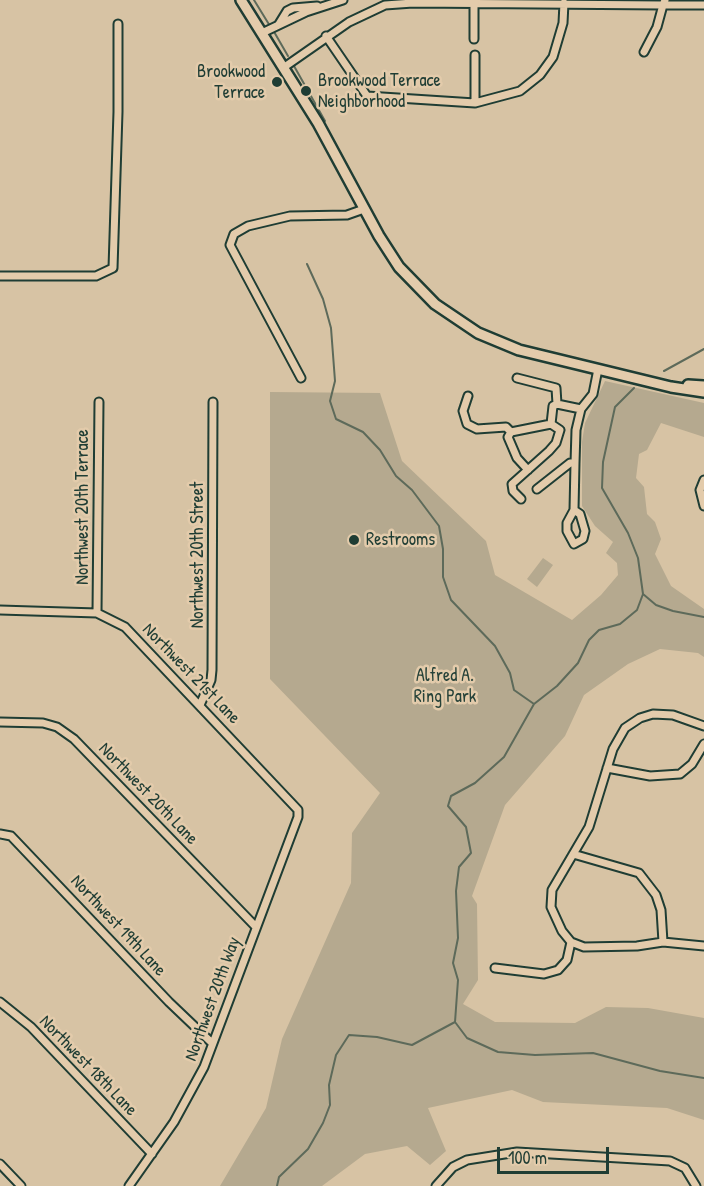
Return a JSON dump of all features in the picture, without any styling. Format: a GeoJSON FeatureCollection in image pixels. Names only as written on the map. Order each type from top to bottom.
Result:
{"type":"FeatureCollection","features":[{"type":"Feature","properties":{"kind":"street"},"geometry":{"type":"LineString","coordinates":[[241,0],[318,123],[364,209],[399,267],[435,304],[488,338],[519,350],[671,387],[704,392]]}},
{"type":"Feature","properties":{"kind":"street"},"geometry":{"type":"LineString","coordinates":[[262,33],[279,24],[343,0]]}},
{"type":"Feature","properties":{"kind":"street"},"geometry":{"type":"LineString","coordinates":[[283,68],[326,36],[385,5],[664,2],[704,6]]}},
{"type":"Feature","properties":{"kind":"street"},"geometry":{"type":"LineString","coordinates":[[644,52],[657,27],[664,2]]}},
{"type":"Feature","properties":{"kind":"street"},"geometry":{"type":"LineString","coordinates":[[326,36],[367,96],[475,102],[500,98],[520,90],[540,75],[553,57],[560,38],[564,3]]}},
{"type":"Feature","properties":{"kind":"street"},"geometry":{"type":"LineString","coordinates":[[474,4],[474,39]]}},
{"type":"Feature","properties":{"kind":"street"},"geometry":{"type":"LineString","coordinates":[[0,276],[96,276],[113,268],[116,226],[118,24]]}},
{"type":"Feature","properties":{"kind":"street"},"geometry":{"type":"LineString","coordinates":[[475,55],[475,102]]}},
{"type":"Feature","properties":{"kind":"street"},"geometry":{"type":"LineString","coordinates":[[301,378],[230,245],[234,234],[249,226],[290,216],[347,215],[364,209]]}},
{"type":"Feature","properties":{"kind":"street"},"geometry":{"type":"LineString","coordinates":[[574,510],[574,442],[581,409],[593,394],[598,369]]}},
{"type":"Feature","properties":{"kind":"street"},"geometry":{"type":"LineString","coordinates":[[517,378],[556,388],[557,404]]}},
{"type":"Feature","properties":{"kind":"street"},"geometry":{"type":"LineString","coordinates":[[656,382],[704,386]]}},
{"type":"Feature","properties":{"kind":"street"},"geometry":{"type":"LineString","coordinates":[[468,396],[463,411],[467,424],[477,429],[506,427],[511,432]]}},
{"type":"Feature","properties":{"kind":"street","name":"Northwest 20th Terrace"},"geometry":{"type":"LineString","coordinates":[[97,613],[99,402]]}},
{"type":"Feature","properties":{"kind":"street","name":"Northwest 20th Street"},"geometry":{"type":"LineString","coordinates":[[200,705],[211,680],[212,670],[213,402]]}},
{"type":"Feature","properties":{"kind":"street"},"geometry":{"type":"LineString","coordinates":[[557,404],[581,409]]}},
{"type":"Feature","properties":{"kind":"street"},"geometry":{"type":"LineString","coordinates":[[550,424],[553,406],[557,404]]}},
{"type":"Feature","properties":{"kind":"street"},"geometry":{"type":"LineString","coordinates":[[521,499],[513,491],[512,484],[528,470],[559,439],[560,430],[550,424],[511,432],[508,437],[511,448],[528,470]]}},
{"type":"Feature","properties":{"kind":"street"},"geometry":{"type":"LineString","coordinates":[[559,439],[574,442]]}},
{"type":"Feature","properties":{"kind":"street"},"geometry":{"type":"LineString","coordinates":[[537,489],[570,463],[575,463]]}},
{"type":"Feature","properties":{"kind":"street"},"geometry":{"type":"LineString","coordinates":[[704,480],[700,490],[704,506]]}},
{"type":"Feature","properties":{"kind":"street","name":"Northwest 21st Lane"},"geometry":{"type":"LineString","coordinates":[[0,610],[97,613],[125,627],[298,810]]}},
{"type":"Feature","properties":{"kind":"street"},"geometry":{"type":"LineString","coordinates":[[704,726],[673,715],[653,714],[640,718],[625,728],[613,749],[589,827],[552,890],[551,906],[562,931],[571,942],[584,947],[663,942],[704,946]]}},
{"type":"Feature","properties":{"kind":"street","name":"Northwest 20th Lane"},"geometry":{"type":"LineString","coordinates":[[0,722],[43,723],[57,727],[74,739],[256,927]]}},
{"type":"Feature","properties":{"kind":"street"},"geometry":{"type":"LineString","coordinates":[[607,768],[650,776],[681,774],[692,764],[704,744]]}},
{"type":"Feature","properties":{"kind":"street","name":"Northwest 20th Way"},"geometry":{"type":"LineString","coordinates":[[129,1186],[194,1090],[298,817],[298,810]]}},
{"type":"Feature","properties":{"kind":"street","name":"Northwest 19th Lane"},"geometry":{"type":"LineString","coordinates":[[0,834],[11,836],[169,1002],[212,1043]]}},
{"type":"Feature","properties":{"kind":"street"},"geometry":{"type":"LineString","coordinates":[[573,854],[639,873],[656,895],[661,910],[663,942]]}},
{"type":"Feature","properties":{"kind":"street"},"geometry":{"type":"LineString","coordinates":[[495,968],[544,974],[558,970],[567,960],[571,942]]}},
{"type":"Feature","properties":{"kind":"street","name":"Northwest 18th Lane"},"geometry":{"type":"LineString","coordinates":[[0,1002],[31,1027],[152,1154]]}},
{"type":"Feature","properties":{"kind":"street"},"geometry":{"type":"LineString","coordinates":[[436,1186],[453,1167],[466,1160],[516,1152],[670,1161],[685,1168],[696,1186]]}},
{"type":"Feature","properties":{"kind":"street"},"geometry":{"type":"LineString","coordinates":[[0,1164],[21,1186]]}},
{"type":"Feature","properties":{"kind":"green space","name":"Alfred A. Ring Park"},"geometry":{"type":"Polygon","coordinates":[[[605,381],[704,403],[704,437],[661,423],[647,450],[639,454],[636,478],[644,487],[647,514],[655,522],[661,539],[655,554],[671,586],[704,609],[704,657],[698,653],[660,649],[628,664],[584,695],[565,736],[505,805],[472,896],[477,904],[478,980],[463,1004],[495,1022],[575,1023],[606,1007],[648,1008],[704,1018],[704,1120],[667,1108],[543,1102],[512,1090],[428,1108],[446,1151],[430,1165],[407,1146],[365,1154],[322,1186],[220,1186],[266,1108],[282,1039],[351,883],[352,833],[380,793],[270,679],[270,392],[380,393],[402,461],[486,541],[495,575],[572,620],[601,595],[618,575],[617,563],[606,553],[613,542],[595,526],[582,506],[582,442],[585,423],[605,381]]]}},
{"type":"Feature","properties":{"kind":"green space"},"geometry":{"type":"Polygon","coordinates":[[[543,558],[553,565],[537,587],[527,579],[543,558]]]}},
{"type":"Feature","properties":{"kind":"waterway"},"geometry":{"type":"LineString","coordinates":[[254,0],[270,26]]}},
{"type":"Feature","properties":{"kind":"waterway"},"geometry":{"type":"LineString","coordinates":[[273,30],[288,56]]}},
{"type":"Feature","properties":{"kind":"waterway"},"geometry":{"type":"LineString","coordinates":[[294,66],[325,121]]}},
{"type":"Feature","properties":{"kind":"waterway"},"geometry":{"type":"LineString","coordinates":[[307,264],[323,299],[331,328],[335,381],[330,401],[336,419],[363,432],[380,450],[396,476],[412,490],[439,526],[443,549],[443,577],[451,600],[495,646],[510,673],[514,690],[534,704]]}},
{"type":"Feature","properties":{"kind":"waterway"},"geometry":{"type":"LineString","coordinates":[[664,371],[704,349]]}},
{"type":"Feature","properties":{"kind":"waterway"},"geometry":{"type":"LineString","coordinates":[[634,388],[615,407],[603,462],[602,488],[628,533],[638,558],[643,594]]}},
{"type":"Feature","properties":{"kind":"waterway"},"geometry":{"type":"LineString","coordinates":[[643,594],[656,605],[704,617]]}},
{"type":"Feature","properties":{"kind":"waterway"},"geometry":{"type":"LineString","coordinates":[[277,1186],[279,1177],[308,1149],[323,1123],[330,1105],[329,1085],[336,1055],[349,1035],[377,1037],[412,1045],[455,1022],[458,980],[453,963],[458,938],[456,891],[459,867],[471,853],[466,827],[448,806],[451,796],[475,783],[504,757],[534,704],[557,686],[578,663],[589,640],[599,630],[620,624],[637,610],[643,594]]}},
{"type":"Feature","properties":{"kind":"waterway"},"geometry":{"type":"LineString","coordinates":[[455,1022],[467,1038],[498,1052],[535,1055],[593,1053],[660,1071],[704,1078]]}},
{"type":"Feature","properties":{"kind":"place","name":"Brookwood Terrace"},"geometry":{"type":"Point","coordinates":[277,82]}},
{"type":"Feature","properties":{"kind":"place","name":"Brookwood Terrace Neighborhood"},"geometry":{"type":"Point","coordinates":[306,91]}},
{"type":"Feature","properties":{"kind":"place","name":"Restrooms"},"geometry":{"type":"Point","coordinates":[354,540]}}]}
